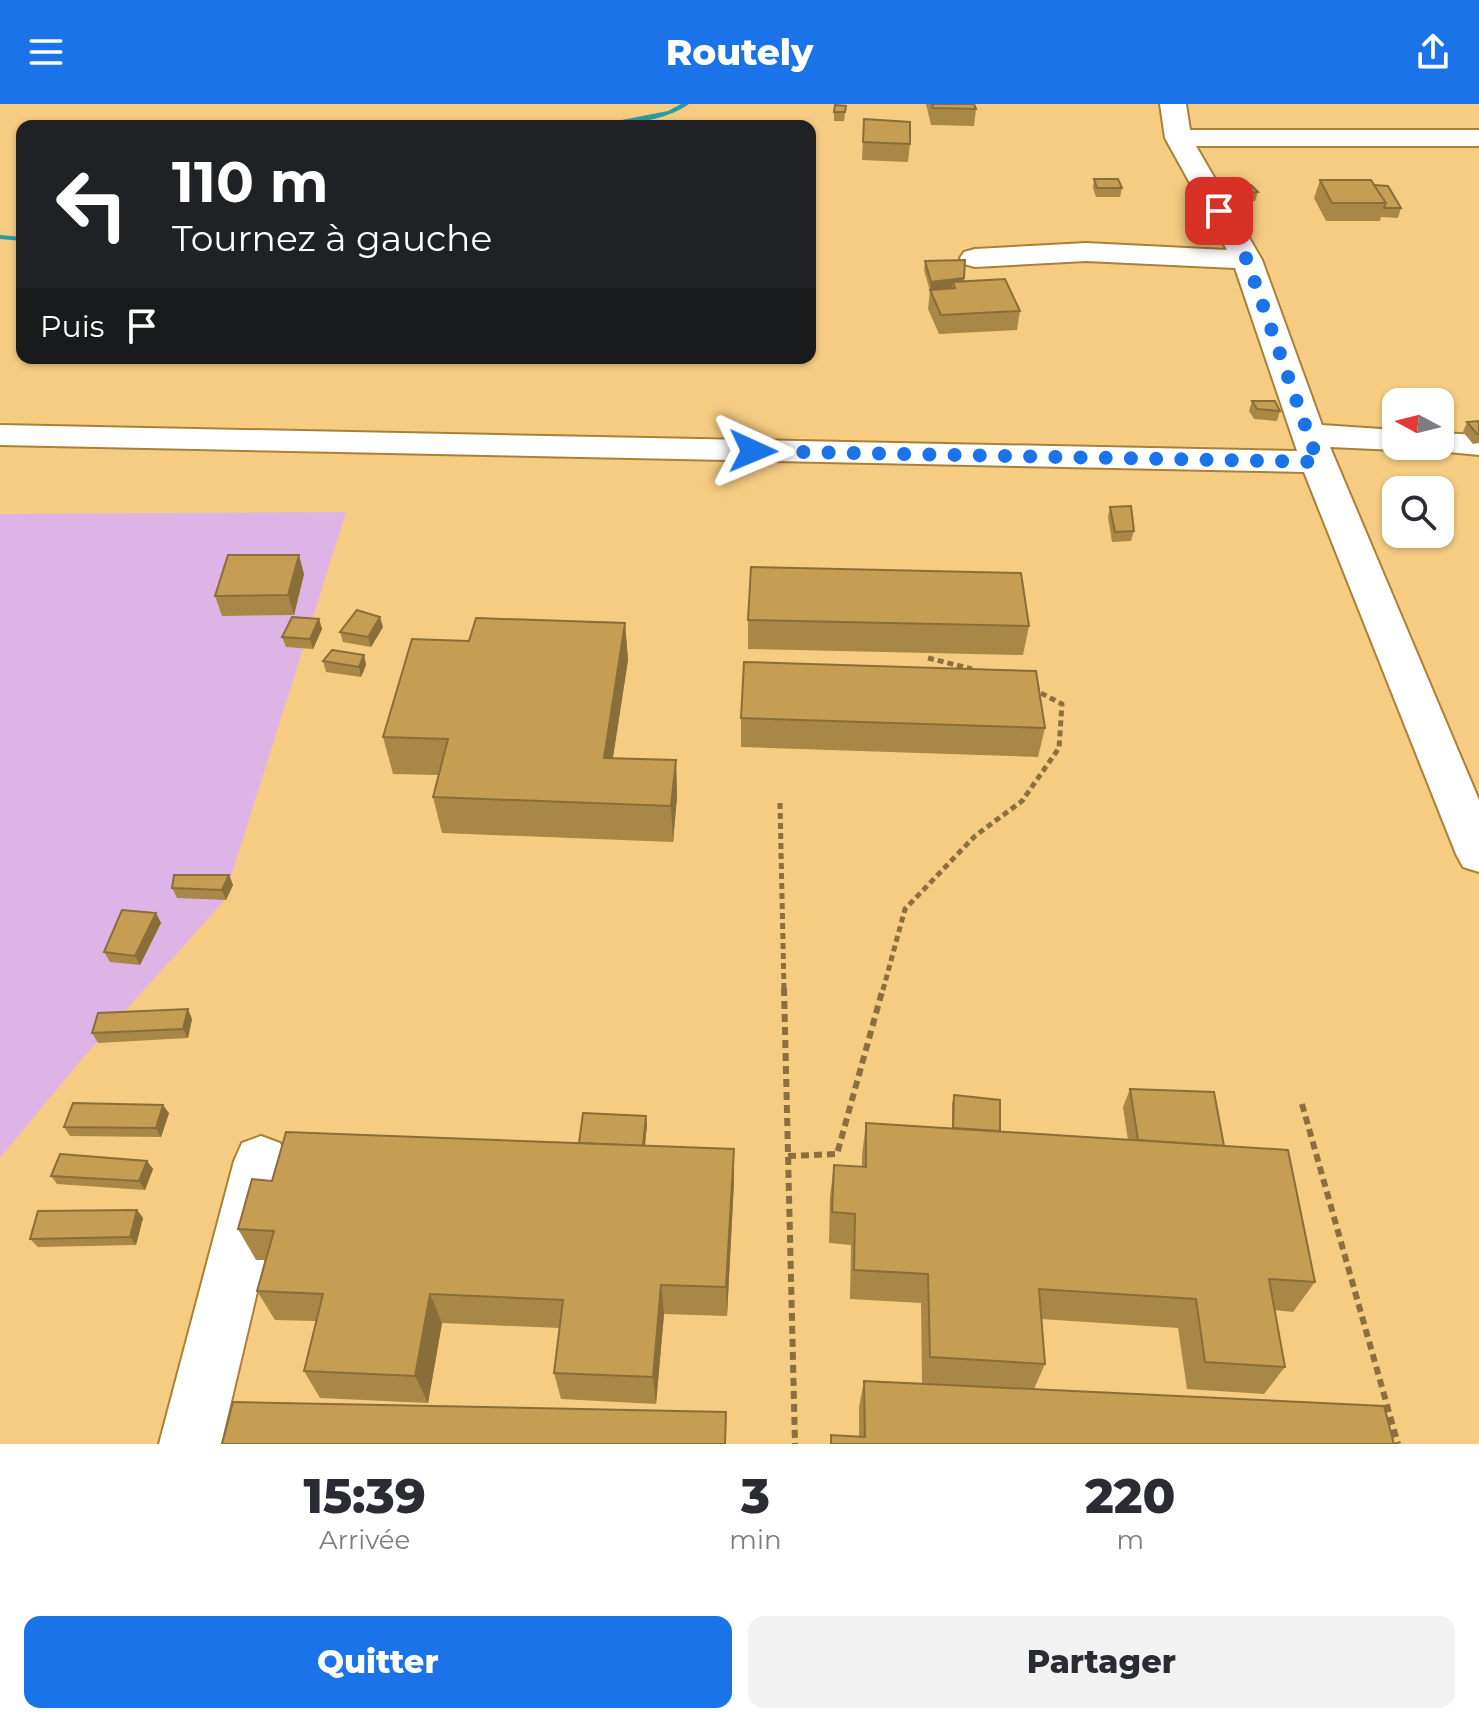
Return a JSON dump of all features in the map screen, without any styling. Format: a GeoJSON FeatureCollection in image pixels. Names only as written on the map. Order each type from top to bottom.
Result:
{"type":"FeatureCollection","features":[{"type":"Feature","properties":{"kind":"street"},"geometry":{"type":"LineString","coordinates":[[1173,104],[1178,138],[1247,260],[1314,448],[1479,854]]}},
{"type":"Feature","properties":{"kind":"street"},"geometry":{"type":"LineString","coordinates":[[1178,138],[1479,138]]}},
{"type":"Feature","properties":{"kind":"street"},"geometry":{"type":"LineString","coordinates":[[975,258],[1086,252],[1247,260]]}},
{"type":"Feature","properties":{"kind":"street"},"geometry":{"type":"LineString","coordinates":[[0,435],[1314,448],[1382,441]]}},
{"type":"Feature","properties":{"kind":"street"},"geometry":{"type":"LineString","coordinates":[[1454,444],[1479,445]]}},
{"type":"Feature","properties":{"kind":"street"},"geometry":{"type":"LineString","coordinates":[[190,1444],[261,1161]]}},
{"type":"Feature","properties":{"kind":"path"},"geometry":{"type":"LineString","coordinates":[[928,658],[984,672]]}},
{"type":"Feature","properties":{"kind":"path"},"geometry":{"type":"LineString","coordinates":[[788,1156],[837,1154],[905,909],[975,836],[1022,801],[1059,748],[1062,704],[1025,685]]}},
{"type":"Feature","properties":{"kind":"path"},"geometry":{"type":"LineString","coordinates":[[780,803],[795,1444]]}},
{"type":"Feature","properties":{"kind":"path"},"geometry":{"type":"LineString","coordinates":[[1302,1104],[1398,1444]]}},
{"type":"Feature","properties":{"kind":"shaded area"},"geometry":{"type":"Polygon","coordinates":[[[346,512],[223,902],[81,1060],[0,1158],[0,514],[346,512]]]}},
{"type":"Feature","properties":{"kind":"building"},"geometry":{"type":"Polygon","coordinates":[[[932,104],[974,104],[976,109],[933,108],[932,104]]]}},
{"type":"Feature","properties":{"kind":"building"},"geometry":{"type":"Polygon","coordinates":[[[835,105],[846,106],[845,112],[834,112],[835,105]]]}},
{"type":"Feature","properties":{"kind":"building"},"geometry":{"type":"Polygon","coordinates":[[[864,119],[910,122],[910,144],[863,142],[864,119]]]}},
{"type":"Feature","properties":{"kind":"building"},"geometry":{"type":"Polygon","coordinates":[[[1094,179],[1118,179],[1122,188],[1097,188],[1094,179]]]}},
{"type":"Feature","properties":{"kind":"building"},"geometry":{"type":"Polygon","coordinates":[[[1320,180],[1371,180],[1386,203],[1332,203],[1320,180]]]}},
{"type":"Feature","properties":{"kind":"building"},"geometry":{"type":"Polygon","coordinates":[[[1238,185],[1251,185],[1258,192],[1244,193],[1238,185]]]}},
{"type":"Feature","properties":{"kind":"building"},"geometry":{"type":"Polygon","coordinates":[[[1374,185],[1388,186],[1401,208],[1384,208],[1386,203],[1374,185]]]}},
{"type":"Feature","properties":{"kind":"building"},"geometry":{"type":"Polygon","coordinates":[[[965,260],[964,278],[931,282],[925,261],[965,260]]]}},
{"type":"Feature","properties":{"kind":"building"},"geometry":{"type":"Polygon","coordinates":[[[1005,279],[1020,311],[941,315],[930,290],[955,288],[953,282],[1005,279]]]}},
{"type":"Feature","properties":{"kind":"building"},"geometry":{"type":"Polygon","coordinates":[[[1252,401],[1275,401],[1280,411],[1257,409],[1252,401]]]}},
{"type":"Feature","properties":{"kind":"building"},"geometry":{"type":"Polygon","coordinates":[[[1479,421],[1479,434],[1477,434],[1467,422],[1479,421]]]}},
{"type":"Feature","properties":{"kind":"building"},"geometry":{"type":"Polygon","coordinates":[[[1131,506],[1134,531],[1115,532],[1110,507],[1131,506]]]}},
{"type":"Feature","properties":{"kind":"building"},"geometry":{"type":"Polygon","coordinates":[[[228,555],[299,555],[288,595],[215,596],[228,555]]]}},
{"type":"Feature","properties":{"kind":"building"},"geometry":{"type":"Polygon","coordinates":[[[751,567],[1021,573],[1029,626],[748,620],[751,567]]]}},
{"type":"Feature","properties":{"kind":"building"},"geometry":{"type":"Polygon","coordinates":[[[357,610],[380,617],[368,637],[340,632],[357,610]]]}},
{"type":"Feature","properties":{"kind":"building"},"geometry":{"type":"Polygon","coordinates":[[[292,617],[319,619],[310,639],[282,637],[292,617]]]}},
{"type":"Feature","properties":{"kind":"building"},"geometry":{"type":"Polygon","coordinates":[[[476,618],[625,623],[604,758],[676,760],[671,806],[433,797],[448,739],[383,737],[412,639],[469,641],[476,618]]]}},
{"type":"Feature","properties":{"kind":"building"},"geometry":{"type":"Polygon","coordinates":[[[332,650],[364,655],[359,667],[323,661],[332,650]]]}},
{"type":"Feature","properties":{"kind":"building"},"geometry":{"type":"Polygon","coordinates":[[[744,662],[1036,671],[1045,728],[741,718],[744,662]]]}},
{"type":"Feature","properties":{"kind":"building"},"geometry":{"type":"Polygon","coordinates":[[[174,875],[229,875],[222,890],[172,888],[174,875]]]}},
{"type":"Feature","properties":{"kind":"building"},"geometry":{"type":"Polygon","coordinates":[[[122,910],[156,913],[135,956],[104,952],[122,910]]]}},
{"type":"Feature","properties":{"kind":"building"},"geometry":{"type":"Polygon","coordinates":[[[188,1009],[183,1029],[92,1033],[98,1013],[188,1009]]]}},
{"type":"Feature","properties":{"kind":"building"},"geometry":{"type":"Polygon","coordinates":[[[1130,1089],[1214,1092],[1224,1146],[1138,1140],[1130,1089]]]}},
{"type":"Feature","properties":{"kind":"building"},"geometry":{"type":"Polygon","coordinates":[[[954,1095],[1000,1100],[1000,1131],[953,1128],[954,1095]]]}},
{"type":"Feature","properties":{"kind":"building"},"geometry":{"type":"Polygon","coordinates":[[[73,1103],[163,1105],[156,1128],[64,1127],[73,1103]]]}},
{"type":"Feature","properties":{"kind":"building"},"geometry":{"type":"Polygon","coordinates":[[[583,1113],[646,1116],[643,1146],[579,1143],[583,1113]]]}},
{"type":"Feature","properties":{"kind":"building"},"geometry":{"type":"Polygon","coordinates":[[[866,1123],[1288,1150],[1315,1282],[1269,1279],[1285,1367],[1205,1362],[1196,1299],[1039,1289],[1045,1364],[930,1357],[928,1274],[854,1270],[855,1214],[832,1212],[834,1165],[866,1167],[866,1123]]]}},
{"type":"Feature","properties":{"kind":"building"},"geometry":{"type":"Polygon","coordinates":[[[286,1132],[734,1149],[726,1287],[661,1285],[653,1377],[554,1373],[563,1300],[430,1294],[415,1376],[304,1371],[323,1294],[257,1291],[274,1231],[238,1229],[252,1179],[272,1181],[286,1132]]]}},
{"type":"Feature","properties":{"kind":"building"},"geometry":{"type":"Polygon","coordinates":[[[60,1154],[147,1161],[139,1181],[51,1176],[60,1154]]]}},
{"type":"Feature","properties":{"kind":"building"},"geometry":{"type":"Polygon","coordinates":[[[137,1210],[130,1237],[30,1239],[38,1211],[137,1210]]]}},
{"type":"Feature","properties":{"kind":"building"},"geometry":{"type":"Polygon","coordinates":[[[864,1381],[1384,1406],[1394,1444],[831,1444],[831,1435],[865,1437],[864,1381]]]}},
{"type":"Feature","properties":{"kind":"building"},"geometry":{"type":"Polygon","coordinates":[[[233,1402],[726,1412],[725,1444],[222,1444],[233,1402]]]}},
{"type":"Feature","properties":{"kind":"waterway"},"geometry":{"type":"LineString","coordinates":[[630,120],[670,113],[686,104]]}},
{"type":"Feature","properties":{"kind":"waterway"},"geometry":{"type":"LineString","coordinates":[[0,237],[16,238]]}},
{"type":"Feature","properties":{"kind":"route"},"geometry":{"type":"LineString","coordinates":[[753,451],[1318,462],[1247,260],[1219,211]]}}]}
